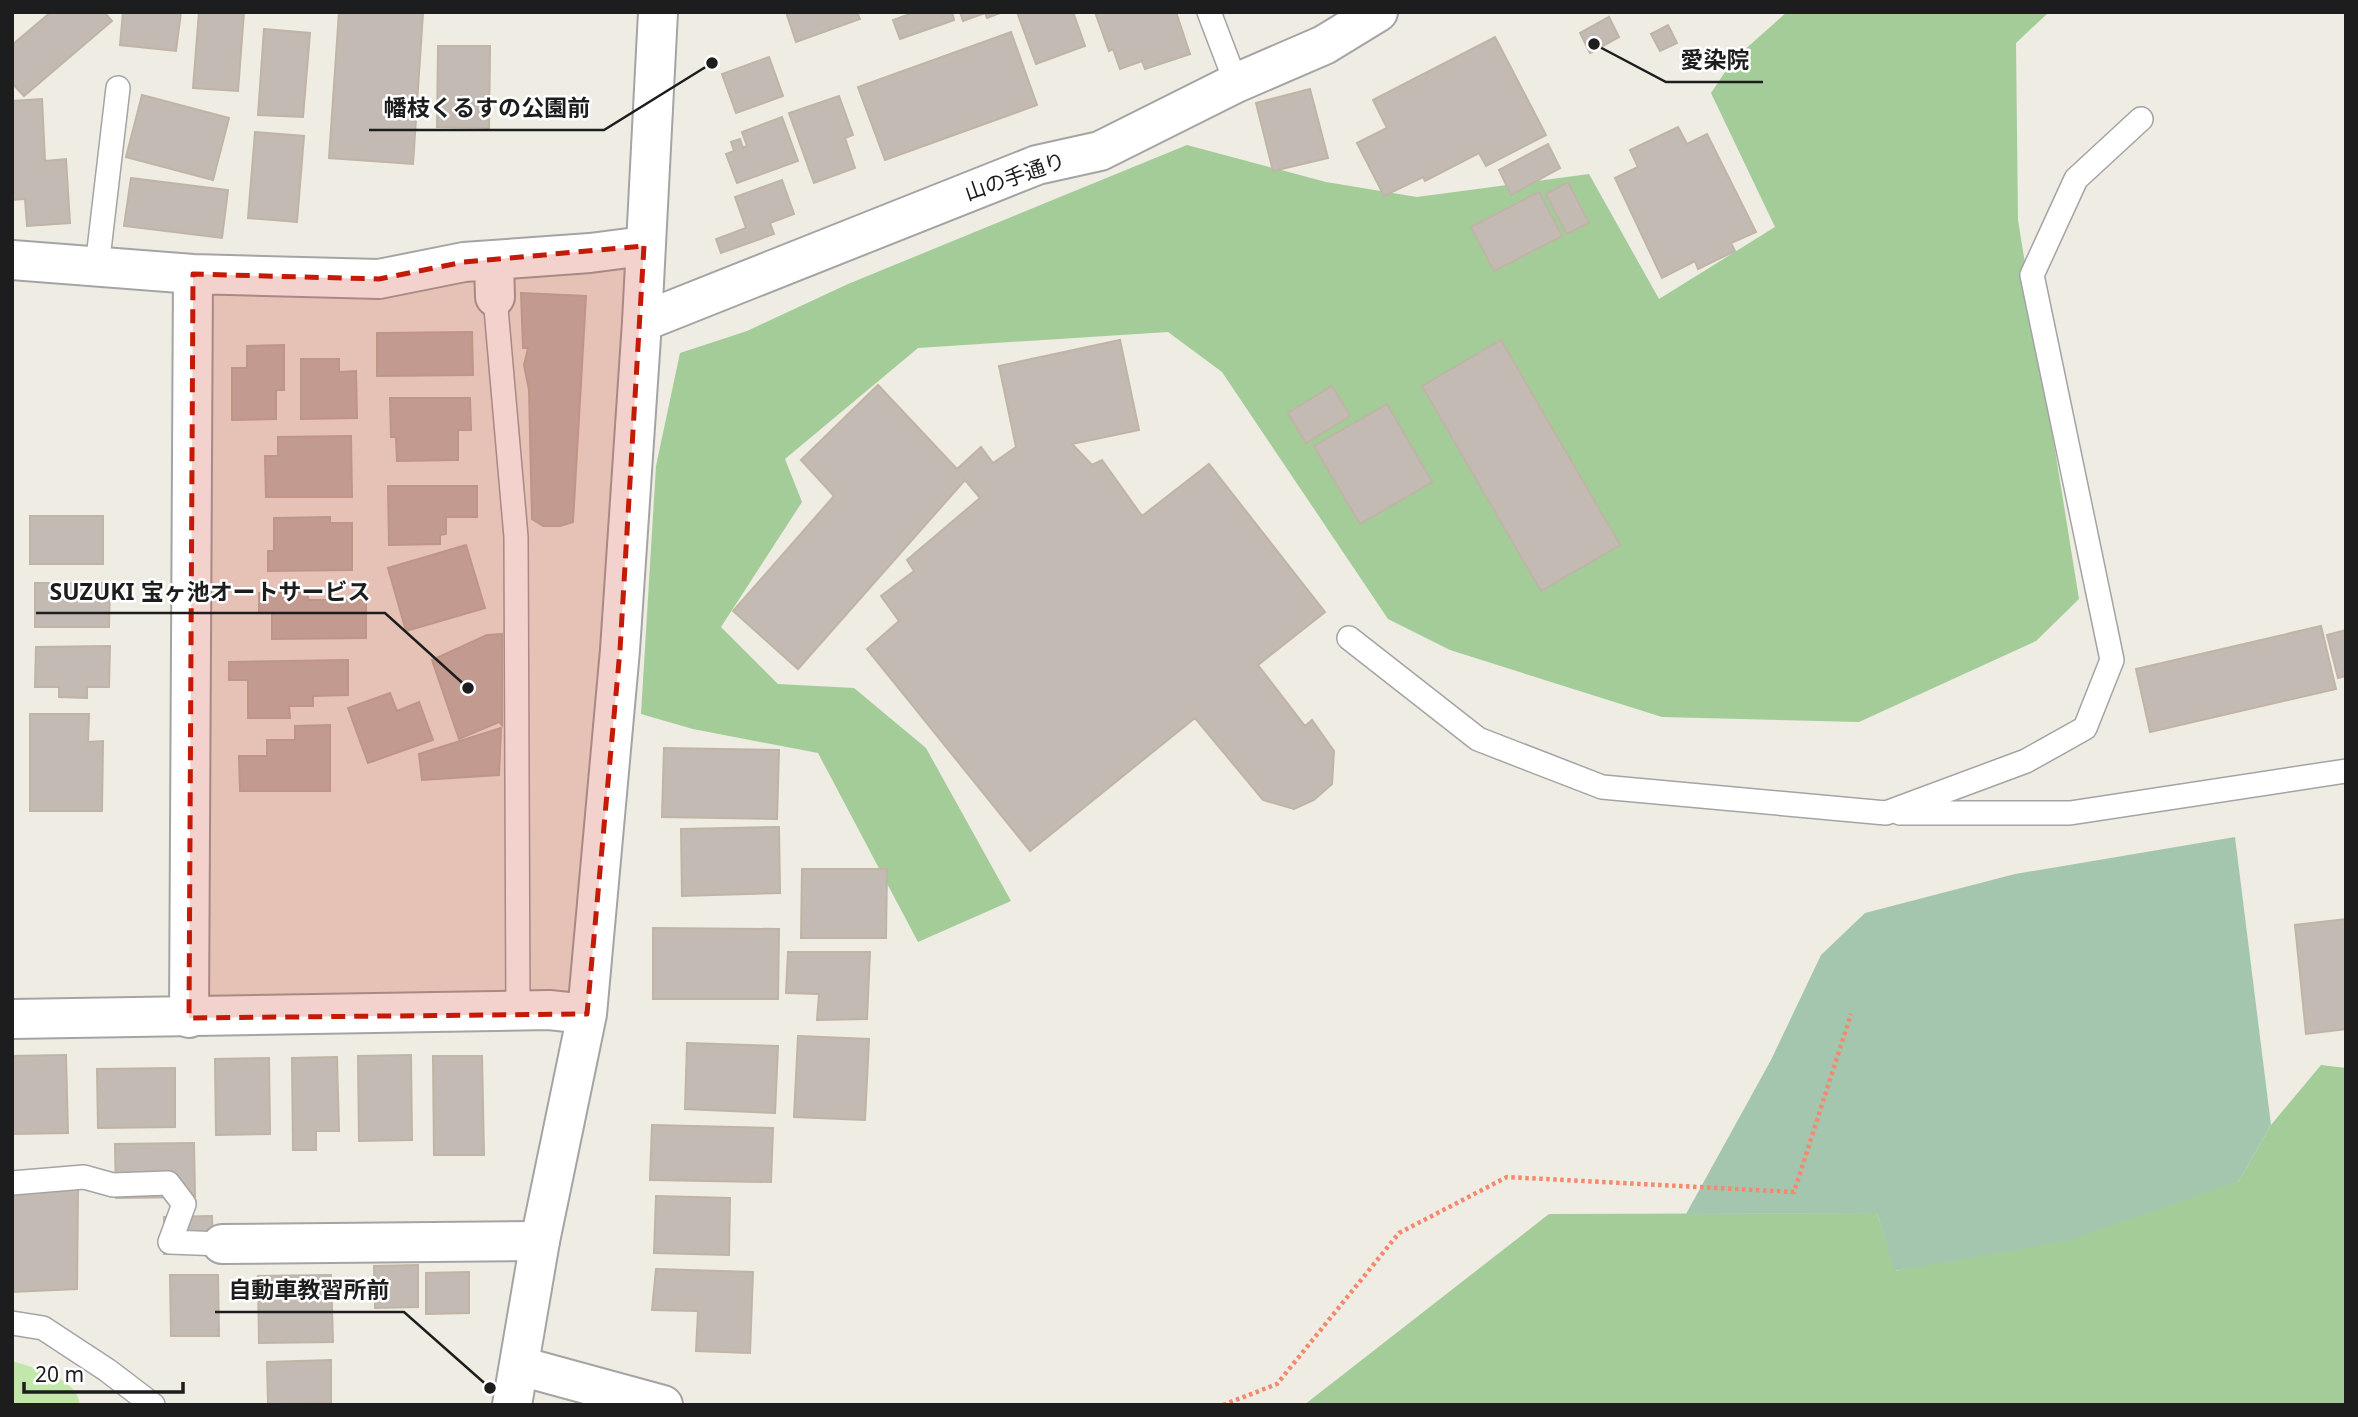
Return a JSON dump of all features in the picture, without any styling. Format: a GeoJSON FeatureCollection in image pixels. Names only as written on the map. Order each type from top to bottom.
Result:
{"type":"FeatureCollection","features":[{"type":"Feature","properties":{"kind":"street"},"geometry":{"type":"LineString","coordinates":[[512,1405],[540,1241],[587,1014],[620,650],[642,322],[658,12]]}},
{"type":"Feature","properties":{"kind":"street","name":"山の手通り"},"geometry":{"type":"LineString","coordinates":[[642,322],[1037,165],[1100,150],[1236,83],[1324,46],[1378,12]]}},
{"type":"Feature","properties":{"kind":"street"},"geometry":{"type":"LineString","coordinates":[[12,260],[193,274],[379,279],[464,262],[494,278],[644,246]]}},
{"type":"Feature","properties":{"kind":"street"},"geometry":{"type":"LineString","coordinates":[[189,1018],[193,274]]}},
{"type":"Feature","properties":{"kind":"street"},"geometry":{"type":"LineString","coordinates":[[12,1019],[549,1010],[587,1014]]}},
{"type":"Feature","properties":{"kind":"street"},"geometry":{"type":"LineString","coordinates":[[222,1244],[540,1241]]}},
{"type":"Feature","properties":{"kind":"street"},"geometry":{"type":"LineString","coordinates":[[520,1366],[663,1405]]}},
{"type":"Feature","properties":{"kind":"lane"},"geometry":{"type":"LineString","coordinates":[[1209,12],[1236,83]]}},
{"type":"Feature","properties":{"kind":"lane"},"geometry":{"type":"LineString","coordinates":[[97,267],[118,88]]}},
{"type":"Feature","properties":{"kind":"lane"},"geometry":{"type":"LineString","coordinates":[[1886,813],[2026,761],[2085,727],[2112,660],[2032,275],[2076,178],[2141,119]]}},
{"type":"Feature","properties":{"kind":"lane"},"geometry":{"type":"LineString","coordinates":[[494,278],[516,537],[518,1012]]}},
{"type":"Feature","properties":{"kind":"lane"},"geometry":{"type":"LineString","coordinates":[[1349,638],[1478,739],[1602,787],[1886,813],[2070,813],[2346,771]]}},
{"type":"Feature","properties":{"kind":"lane"},"geometry":{"type":"LineString","coordinates":[[12,1183],[84,1177],[113,1185],[168,1183],[184,1204],[170,1242],[222,1244]]}},
{"type":"Feature","properties":{"kind":"lane"},"geometry":{"type":"LineString","coordinates":[[12,1323],[43,1328],[107,1370],[153,1405]]}},
{"type":"Feature","properties":{"kind":"path"},"geometry":{"type":"LineString","coordinates":[[1223,1405],[1277,1384],[1399,1233],[1507,1177],[1794,1192],[1851,1014]]}},
{"type":"Feature","properties":{"kind":"highlighted area"},"geometry":{"type":"Polygon","coordinates":[[[644,246],[620,650],[587,1014],[189,1018],[193,274],[379,279],[464,262],[644,246]]]}},
{"type":"Feature","properties":{"kind":"green space"},"geometry":{"type":"Polygon","coordinates":[[[1787,12],[2049,12],[2016,43],[2018,220],[2079,599],[2036,641],[1859,722],[1662,717],[1450,650],[1388,619],[1222,372],[1168,332],[918,348],[785,459],[802,502],[721,627],[778,684],[854,688],[926,748],[1011,901],[918,942],[818,753],[693,729],[641,714],[656,466],[680,353],[747,331],[848,284],[1187,145],[1326,182],[1417,197],[1589,174],[1659,299],[1775,227],[1711,93],[1733,60],[1787,12]]]}},
{"type":"Feature","properties":{"kind":"green space"},"geometry":{"type":"Polygon","coordinates":[[[2235,837],[2271,1125],[2239,1181],[2067,1241],[1895,1271],[1877,1213],[1686,1214],[1771,1060],[1821,955],[1865,913],[2015,874],[2235,837]]]}},
{"type":"Feature","properties":{"kind":"green space"},"geometry":{"type":"Polygon","coordinates":[[[2321,1065],[2346,1068],[2346,1405],[1304,1405],[1549,1214],[1877,1213],[1896,1271],[2239,1181],[2271,1125],[2321,1065]]]}},
{"type":"Feature","properties":{"kind":"green space"},"geometry":{"type":"Polygon","coordinates":[[[12,1361],[63,1381],[77,1395],[80,1405],[12,1405],[12,1361]]]}},
{"type":"Feature","properties":{"kind":"building"},"geometry":{"type":"Polygon","coordinates":[[[51,12],[104,12],[112,21],[24,96],[12,83],[12,45],[51,12]]]}},
{"type":"Feature","properties":{"kind":"building"},"geometry":{"type":"Polygon","coordinates":[[[123,12],[181,12],[176,51],[120,45],[123,12]]]}},
{"type":"Feature","properties":{"kind":"building"},"geometry":{"type":"Polygon","coordinates":[[[199,12],[244,12],[238,91],[193,88],[199,12]]]}},
{"type":"Feature","properties":{"kind":"building"},"geometry":{"type":"Polygon","coordinates":[[[339,12],[423,13],[413,164],[329,158],[339,12]]]}},
{"type":"Feature","properties":{"kind":"building"},"geometry":{"type":"Polygon","coordinates":[[[786,12],[857,12],[860,19],[796,42],[786,12]]]}},
{"type":"Feature","properties":{"kind":"building"},"geometry":{"type":"Polygon","coordinates":[[[915,12],[952,12],[954,20],[900,39],[893,20],[915,12]]]}},
{"type":"Feature","properties":{"kind":"building"},"geometry":{"type":"Polygon","coordinates":[[[960,12],[1000,13],[987,18],[985,13],[963,21],[960,12]]]}},
{"type":"Feature","properties":{"kind":"building"},"geometry":{"type":"Polygon","coordinates":[[[1017,12],[1073,12],[1085,46],[1036,64],[1017,12]]]}},
{"type":"Feature","properties":{"kind":"building"},"geometry":{"type":"Polygon","coordinates":[[[1095,12],[1176,12],[1190,54],[1145,69],[1142,61],[1120,69],[1113,49],[1109,51],[1095,12]]]}},
{"type":"Feature","properties":{"kind":"building"},"geometry":{"type":"Polygon","coordinates":[[[1609,17],[1619,37],[1590,53],[1580,33],[1609,17]]]}},
{"type":"Feature","properties":{"kind":"building"},"geometry":{"type":"Polygon","coordinates":[[[1668,25],[1677,43],[1660,51],[1651,34],[1668,25]]]}},
{"type":"Feature","properties":{"kind":"building"},"geometry":{"type":"Polygon","coordinates":[[[264,29],[310,33],[303,117],[258,115],[264,29]]]}},
{"type":"Feature","properties":{"kind":"building"},"geometry":{"type":"Polygon","coordinates":[[[1011,32],[1037,105],[885,160],[858,87],[1011,32]]]}},
{"type":"Feature","properties":{"kind":"building"},"geometry":{"type":"Polygon","coordinates":[[[1495,37],[1546,135],[1486,166],[1479,153],[1425,181],[1423,177],[1384,196],[1357,143],[1387,128],[1373,100],[1495,37]]]}},
{"type":"Feature","properties":{"kind":"building"},"geometry":{"type":"Polygon","coordinates":[[[438,46],[490,46],[489,128],[437,127],[438,46]]]}},
{"type":"Feature","properties":{"kind":"building"},"geometry":{"type":"Polygon","coordinates":[[[769,57],[783,96],[736,113],[722,74],[769,57]]]}},
{"type":"Feature","properties":{"kind":"building"},"geometry":{"type":"Polygon","coordinates":[[[1310,89],[1328,158],[1273,171],[1256,103],[1310,89]]]}},
{"type":"Feature","properties":{"kind":"building"},"geometry":{"type":"Polygon","coordinates":[[[142,95],[229,118],[213,180],[126,157],[142,95]]]}},
{"type":"Feature","properties":{"kind":"building"},"geometry":{"type":"Polygon","coordinates":[[[839,96],[853,135],[845,138],[855,168],[814,183],[789,113],[839,96]]]}},
{"type":"Feature","properties":{"kind":"building"},"geometry":{"type":"Polygon","coordinates":[[[42,99],[45,161],[66,159],[70,223],[27,226],[25,199],[12,200],[12,101],[42,99]]]}},
{"type":"Feature","properties":{"kind":"building"},"geometry":{"type":"Polygon","coordinates":[[[782,117],[798,161],[737,183],[726,154],[734,151],[731,142],[740,139],[743,148],[747,146],[742,132],[782,117]]]}},
{"type":"Feature","properties":{"kind":"building"},"geometry":{"type":"Polygon","coordinates":[[[1678,127],[1687,144],[1707,134],[1756,232],[1731,243],[1735,251],[1698,269],[1695,261],[1662,278],[1615,178],[1638,167],[1630,150],[1678,127]]]}},
{"type":"Feature","properties":{"kind":"building"},"geometry":{"type":"Polygon","coordinates":[[[255,132],[304,136],[297,222],[248,218],[255,132]]]}},
{"type":"Feature","properties":{"kind":"building"},"geometry":{"type":"Polygon","coordinates":[[[1548,144],[1560,168],[1511,195],[1499,170],[1548,144]]]}},
{"type":"Feature","properties":{"kind":"building"},"geometry":{"type":"Polygon","coordinates":[[[131,178],[228,190],[222,238],[124,226],[131,178]]]}},
{"type":"Feature","properties":{"kind":"building"},"geometry":{"type":"Polygon","coordinates":[[[782,180],[794,214],[770,223],[774,234],[721,253],[716,239],[746,228],[735,197],[782,180]]]}},
{"type":"Feature","properties":{"kind":"building"},"geometry":{"type":"Polygon","coordinates":[[[1568,182],[1589,223],[1567,234],[1546,194],[1568,182]]]}},
{"type":"Feature","properties":{"kind":"building"},"geometry":{"type":"Polygon","coordinates":[[[1539,192],[1562,236],[1494,271],[1471,227],[1539,192]]]}},
{"type":"Feature","properties":{"kind":"building"},"geometry":{"type":"Polygon","coordinates":[[[521,293],[586,296],[573,522],[560,526],[543,526],[532,519],[529,390],[524,365],[528,348],[523,348],[521,293]]]}},
{"type":"Feature","properties":{"kind":"building"},"geometry":{"type":"Polygon","coordinates":[[[472,332],[473,375],[377,376],[377,333],[472,332]]]}},
{"type":"Feature","properties":{"kind":"building"},"geometry":{"type":"Polygon","coordinates":[[[1120,340],[1139,430],[1072,444],[1092,465],[1102,460],[1142,516],[1209,464],[1325,612],[1258,665],[1305,726],[1312,720],[1334,751],[1332,784],[1314,800],[1294,809],[1263,800],[1195,718],[1030,851],[867,649],[899,621],[881,596],[914,571],[907,560],[980,498],[965,480],[798,669],[733,611],[834,496],[801,460],[878,385],[957,469],[981,447],[993,463],[1016,447],[999,366],[1120,340]]]}},
{"type":"Feature","properties":{"kind":"building"},"geometry":{"type":"Polygon","coordinates":[[[1501,340],[1620,545],[1541,591],[1422,386],[1501,340]]]}},
{"type":"Feature","properties":{"kind":"building"},"geometry":{"type":"Polygon","coordinates":[[[284,345],[284,390],[276,390],[276,419],[232,420],[232,368],[247,368],[247,346],[284,345]]]}},
{"type":"Feature","properties":{"kind":"building"},"geometry":{"type":"Polygon","coordinates":[[[301,359],[339,359],[339,372],[356,371],[357,418],[301,419],[301,359]]]}},
{"type":"Feature","properties":{"kind":"building"},"geometry":{"type":"Polygon","coordinates":[[[1332,386],[1350,416],[1306,443],[1288,413],[1332,386]]]}},
{"type":"Feature","properties":{"kind":"building"},"geometry":{"type":"Polygon","coordinates":[[[390,398],[470,398],[471,430],[458,430],[458,460],[397,461],[396,437],[391,437],[390,398]]]}},
{"type":"Feature","properties":{"kind":"building"},"geometry":{"type":"Polygon","coordinates":[[[1387,404],[1432,482],[1360,524],[1314,446],[1387,404]]]}},
{"type":"Feature","properties":{"kind":"building"},"geometry":{"type":"Polygon","coordinates":[[[351,436],[352,497],[266,497],[265,456],[278,456],[278,437],[351,436]]]}},
{"type":"Feature","properties":{"kind":"building"},"geometry":{"type":"Polygon","coordinates":[[[388,486],[477,486],[477,517],[446,517],[446,534],[440,535],[440,544],[389,545],[388,486]]]}},
{"type":"Feature","properties":{"kind":"building"},"geometry":{"type":"Polygon","coordinates":[[[30,516],[103,516],[103,564],[30,564],[30,516]]]}},
{"type":"Feature","properties":{"kind":"building"},"geometry":{"type":"Polygon","coordinates":[[[330,517],[330,523],[352,523],[352,570],[268,571],[268,551],[274,551],[274,518],[330,517]]]}},
{"type":"Feature","properties":{"kind":"building"},"geometry":{"type":"Polygon","coordinates":[[[466,545],[485,608],[406,631],[388,568],[466,545]]]}},
{"type":"Feature","properties":{"kind":"building"},"geometry":{"type":"Polygon","coordinates":[[[35,583],[110,583],[109,627],[35,627],[35,583]]]}},
{"type":"Feature","properties":{"kind":"building"},"geometry":{"type":"Polygon","coordinates":[[[308,592],[308,600],[366,600],[366,638],[272,639],[272,613],[259,613],[259,593],[308,592]]]}},
{"type":"Feature","properties":{"kind":"building"},"geometry":{"type":"Polygon","coordinates":[[[2321,626],[2336,689],[2150,732],[2136,669],[2321,626]]]}},
{"type":"Feature","properties":{"kind":"building"},"geometry":{"type":"Polygon","coordinates":[[[2346,630],[2346,676],[2338,678],[2327,635],[2346,630]]]}},
{"type":"Feature","properties":{"kind":"building"},"geometry":{"type":"Polygon","coordinates":[[[502,634],[502,725],[499,722],[459,739],[432,660],[487,635],[502,634]]]}},
{"type":"Feature","properties":{"kind":"building"},"geometry":{"type":"Polygon","coordinates":[[[110,646],[109,687],[87,687],[87,698],[59,697],[59,687],[35,687],[36,647],[110,646]]]}},
{"type":"Feature","properties":{"kind":"building"},"geometry":{"type":"Polygon","coordinates":[[[348,660],[348,695],[313,696],[313,706],[289,706],[290,718],[248,718],[248,680],[229,680],[229,662],[348,660]]]}},
{"type":"Feature","properties":{"kind":"building"},"geometry":{"type":"Polygon","coordinates":[[[390,693],[397,711],[419,702],[433,740],[368,763],[348,708],[390,693]]]}},
{"type":"Feature","properties":{"kind":"building"},"geometry":{"type":"Polygon","coordinates":[[[30,714],[89,714],[88,742],[103,741],[102,811],[30,811],[30,714]]]}},
{"type":"Feature","properties":{"kind":"building"},"geometry":{"type":"Polygon","coordinates":[[[330,725],[330,791],[240,791],[239,756],[267,756],[267,740],[295,740],[295,726],[330,725]]]}},
{"type":"Feature","properties":{"kind":"building"},"geometry":{"type":"Polygon","coordinates":[[[501,728],[499,775],[422,780],[419,754],[501,728]]]}},
{"type":"Feature","properties":{"kind":"building"},"geometry":{"type":"Polygon","coordinates":[[[664,748],[779,750],[777,819],[662,817],[664,748]]]}},
{"type":"Feature","properties":{"kind":"building"},"geometry":{"type":"Polygon","coordinates":[[[779,827],[780,893],[682,896],[681,829],[779,827]]]}},
{"type":"Feature","properties":{"kind":"building"},"geometry":{"type":"Polygon","coordinates":[[[802,869],[887,869],[886,938],[801,938],[802,869]]]}},
{"type":"Feature","properties":{"kind":"building"},"geometry":{"type":"Polygon","coordinates":[[[2346,919],[2346,1029],[2306,1034],[2295,925],[2346,919]]]}},
{"type":"Feature","properties":{"kind":"building"},"geometry":{"type":"Polygon","coordinates":[[[653,928],[779,929],[778,999],[653,999],[653,928]]]}},
{"type":"Feature","properties":{"kind":"building"},"geometry":{"type":"Polygon","coordinates":[[[788,952],[870,952],[867,1019],[817,1020],[819,994],[786,993],[788,952]]]}},
{"type":"Feature","properties":{"kind":"building"},"geometry":{"type":"Polygon","coordinates":[[[798,1036],[869,1039],[865,1120],[794,1117],[798,1036]]]}},
{"type":"Feature","properties":{"kind":"building"},"geometry":{"type":"Polygon","coordinates":[[[687,1043],[778,1046],[775,1113],[685,1109],[687,1043]]]}},
{"type":"Feature","properties":{"kind":"building"},"geometry":{"type":"Polygon","coordinates":[[[66,1055],[68,1133],[12,1134],[12,1056],[66,1055]]]}},
{"type":"Feature","properties":{"kind":"building"},"geometry":{"type":"Polygon","coordinates":[[[411,1055],[412,1140],[359,1141],[358,1056],[411,1055]]]}},
{"type":"Feature","properties":{"kind":"building"},"geometry":{"type":"Polygon","coordinates":[[[433,1056],[482,1056],[484,1155],[434,1155],[433,1056]]]}},
{"type":"Feature","properties":{"kind":"building"},"geometry":{"type":"Polygon","coordinates":[[[337,1057],[339,1131],[316,1131],[316,1150],[293,1150],[292,1058],[337,1057]]]}},
{"type":"Feature","properties":{"kind":"building"},"geometry":{"type":"Polygon","coordinates":[[[269,1058],[270,1134],[216,1135],[215,1059],[269,1058]]]}},
{"type":"Feature","properties":{"kind":"building"},"geometry":{"type":"Polygon","coordinates":[[[175,1068],[175,1127],[98,1128],[97,1069],[175,1068]]]}},
{"type":"Feature","properties":{"kind":"building"},"geometry":{"type":"Polygon","coordinates":[[[652,1125],[773,1128],[771,1182],[650,1180],[652,1125]]]}},
{"type":"Feature","properties":{"kind":"building"},"geometry":{"type":"Polygon","coordinates":[[[194,1143],[195,1197],[116,1198],[115,1144],[194,1143]]]}},
{"type":"Feature","properties":{"kind":"building"},"geometry":{"type":"Polygon","coordinates":[[[78,1188],[77,1289],[12,1292],[12,1192],[78,1188]]]}},
{"type":"Feature","properties":{"kind":"building"},"geometry":{"type":"Polygon","coordinates":[[[656,1196],[730,1198],[729,1255],[654,1253],[656,1196]]]}},
{"type":"Feature","properties":{"kind":"building"},"geometry":{"type":"Polygon","coordinates":[[[212,1216],[213,1253],[164,1254],[164,1217],[212,1216]]]}},
{"type":"Feature","properties":{"kind":"building"},"geometry":{"type":"Polygon","coordinates":[[[418,1265],[418,1307],[375,1308],[374,1266],[418,1265]]]}},
{"type":"Feature","properties":{"kind":"building"},"geometry":{"type":"Polygon","coordinates":[[[656,1269],[753,1272],[750,1353],[696,1351],[698,1311],[652,1310],[656,1269]]]}},
{"type":"Feature","properties":{"kind":"building"},"geometry":{"type":"Polygon","coordinates":[[[469,1272],[469,1313],[426,1314],[426,1273],[469,1272]]]}},
{"type":"Feature","properties":{"kind":"building"},"geometry":{"type":"Polygon","coordinates":[[[170,1275],[218,1275],[219,1336],[171,1336],[170,1275]]]}},
{"type":"Feature","properties":{"kind":"building"},"geometry":{"type":"Polygon","coordinates":[[[331,1275],[333,1342],[259,1343],[258,1276],[331,1275]]]}},
{"type":"Feature","properties":{"kind":"building"},"geometry":{"type":"Polygon","coordinates":[[[331,1360],[331,1402],[268,1404],[267,1362],[331,1360]]]}},
{"type":"Feature","properties":{"kind":"place","name":"愛染院"},"geometry":{"type":"Point","coordinates":[1594,44]}},
{"type":"Feature","properties":{"kind":"place","name":"幡枝くるすの公園前"},"geometry":{"type":"Point","coordinates":[712,63]}},
{"type":"Feature","properties":{"kind":"place","name":"SUZUKI 宝ヶ池オートサービス"},"geometry":{"type":"Point","coordinates":[468,688]}},
{"type":"Feature","properties":{"kind":"place","name":"自動車教習所前"},"geometry":{"type":"Point","coordinates":[490,1388]}}]}
